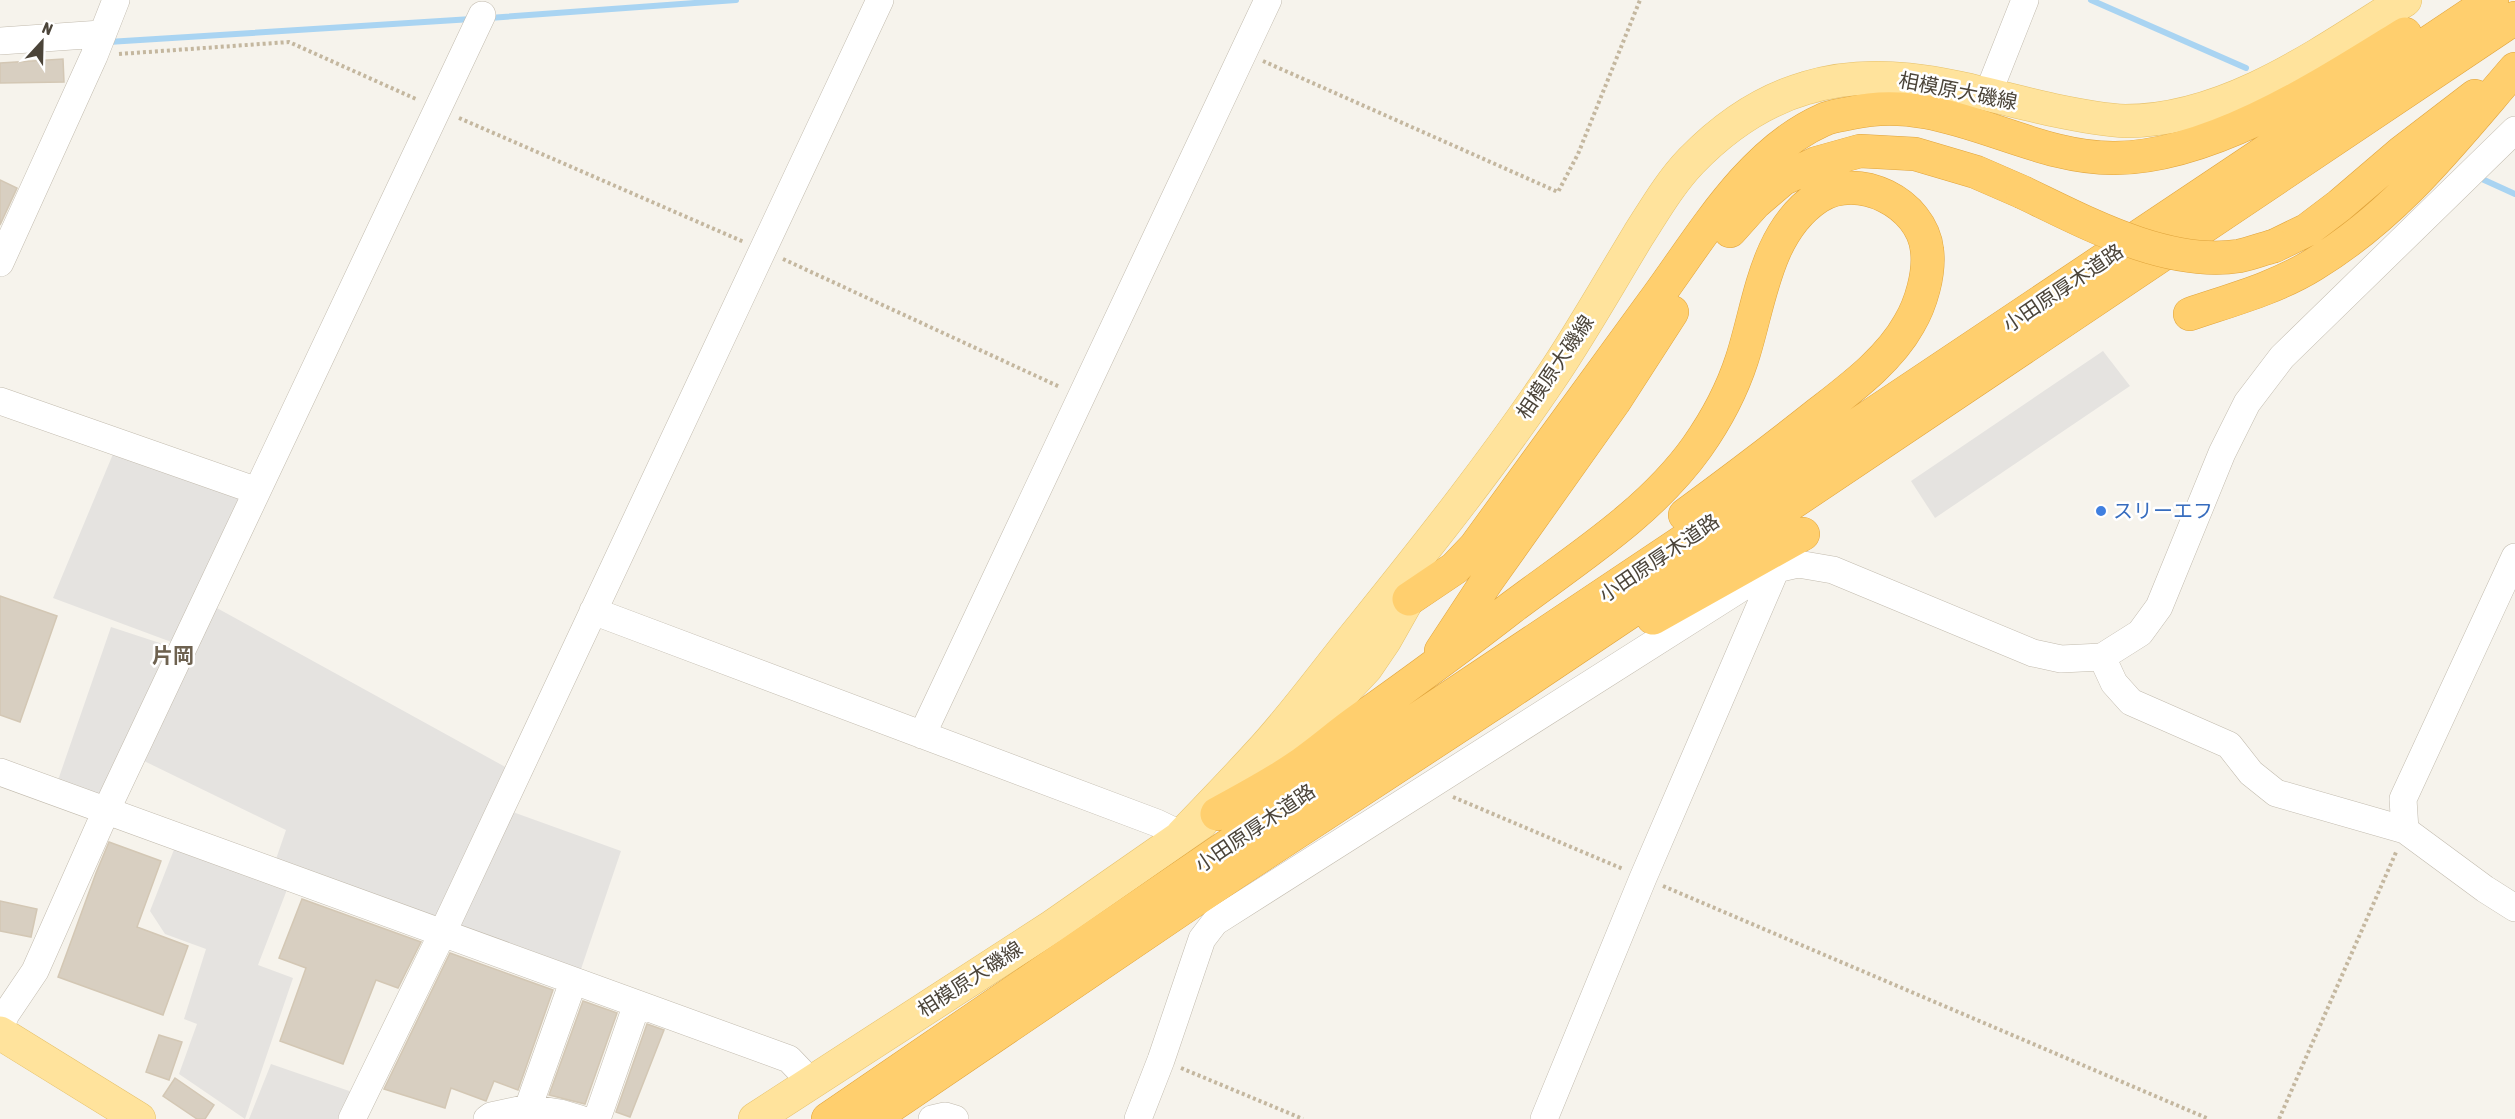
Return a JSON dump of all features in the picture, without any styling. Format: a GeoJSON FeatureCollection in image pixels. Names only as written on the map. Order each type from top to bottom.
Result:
{"type":"FeatureCollection","features":[{"type":"Feature","properties":{"kind":"highway"},"geometry":{"type":"LineString","coordinates":[[1409,599],[1455,568],[1475,547],[1734,192],[1791,139],[1824,119],[1870,108],[1917,109],[1968,121],[2039,146],[2085,156],[2115,158],[2146,156],[2178,149],[2225,133],[2275,109],[2460,0]]}},
{"type":"Feature","properties":{"kind":"highway","name":"小田原厚木道路"},"geometry":{"type":"LineString","coordinates":[[872,1119],[1233,874],[1497,683],[2492,0]]}},
{"type":"Feature","properties":{"kind":"highway","name":"小田原厚木道路"},"geometry":{"type":"LineString","coordinates":[[828,1119],[1148,899],[1860,456],[2515,18]]}},
{"type":"Feature","properties":{"kind":"highway"},"geometry":{"type":"LineString","coordinates":[[1408,687],[1443,650],[1487,581],[1614,402],[1674,308],[1722,240],[1755,203],[1784,179],[1817,163],[1860,151],[1915,154],[1976,172],[2124,237],[2171,253],[2204,257],[2238,256],[2274,246],[2307,230],[2440,122],[2515,68]]}},
{"type":"Feature","properties":{"kind":"highway"},"geometry":{"type":"LineString","coordinates":[[2190,314],[2251,293],[2312,266],[2368,227],[2413,187],[2515,68]]}},
{"type":"Feature","properties":{"kind":"highway"},"geometry":{"type":"LineString","coordinates":[[1217,814],[1261,791],[1299,766],[1408,687],[1639,510],[1674,477],[1720,411],[1741,363],[1767,271],[1781,236],[1798,212],[1822,195],[1846,188],[1872,190],[1897,202],[1917,222],[1927,248],[1927,269],[1921,296],[1909,325],[1879,363],[1778,446],[1573,600],[1497,683]]}},
{"type":"Feature","properties":{"kind":"highway"},"geometry":{"type":"LineString","coordinates":[[1497,683],[1611,641],[1803,534]]}},
{"type":"Feature","properties":{"kind":"main road","name":"相模原大磯線"},"geometry":{"type":"LineString","coordinates":[[1182,835],[1268,744],[1445,524],[1555,372],[1660,200],[1688,164],[1715,138],[1753,110],[1803,88],[1841,78],[1881,76],[1924,80],[2088,117],[2128,121],[2213,106],[2297,67],[2404,0]]}},
{"type":"Feature","properties":{"kind":"main road","name":"相模原大磯線"},"geometry":{"type":"LineString","coordinates":[[755,1119],[810,1081],[1053,926],[1182,835],[1217,814],[1284,757],[1366,668],[1409,599],[1445,524]]}},
{"type":"Feature","properties":{"kind":"main road"},"geometry":{"type":"LineString","coordinates":[[1268,744],[1313,703],[1385,615],[1409,599]]}},
{"type":"Feature","properties":{"kind":"main road"},"geometry":{"type":"LineString","coordinates":[[0,1033],[139,1119]]}},
{"type":"Feature","properties":{"kind":"street"},"geometry":{"type":"LineString","coordinates":[[0,263],[6,234],[98,45],[116,0]]}},
{"type":"Feature","properties":{"kind":"street"},"geometry":{"type":"LineString","coordinates":[[352,1119],[442,934],[761,249],[880,0]]}},
{"type":"Feature","properties":{"kind":"street"},"geometry":{"type":"LineString","coordinates":[[922,735],[1268,0]]}},
{"type":"Feature","properties":{"kind":"street"},"geometry":{"type":"LineString","coordinates":[[1987,96],[2025,0]]}},
{"type":"Feature","properties":{"kind":"street"},"geometry":{"type":"LineString","coordinates":[[0,1027],[6,1014],[35,971],[106,811],[480,20]]}},
{"type":"Feature","properties":{"kind":"street"},"geometry":{"type":"LineString","coordinates":[[0,41],[98,45]]}},
{"type":"Feature","properties":{"kind":"street"},"geometry":{"type":"LineString","coordinates":[[2481,165],[2515,118]]}},
{"type":"Feature","properties":{"kind":"street"},"geometry":{"type":"LineString","coordinates":[[1138,1119],[1161,1060],[1202,939],[1215,922],[1728,596],[1776,569],[1798,564],[1833,570],[2033,653],[2061,659],[2102,657],[2140,633],[2159,607],[2222,453],[2247,403],[2275,366],[2515,130]]}},
{"type":"Feature","properties":{"kind":"street"},"geometry":{"type":"LineString","coordinates":[[0,401],[257,491]]}},
{"type":"Feature","properties":{"kind":"street"},"geometry":{"type":"LineString","coordinates":[[2405,830],[2403,799],[2507,592],[2515,556]]}},
{"type":"Feature","properties":{"kind":"street"},"geometry":{"type":"LineString","coordinates":[[1544,1119],[1643,878],[1776,569]]}},
{"type":"Feature","properties":{"kind":"street"},"geometry":{"type":"LineString","coordinates":[[593,611],[1157,823],[1182,835]]}},
{"type":"Feature","properties":{"kind":"street"},"geometry":{"type":"LineString","coordinates":[[2102,657],[2114,683],[2132,702],[2229,745],[2251,773],[2276,793],[2405,830],[2485,889],[2515,908]]}},
{"type":"Feature","properties":{"kind":"street"},"geometry":{"type":"LineString","coordinates":[[0,772],[789,1059],[810,1081]]}},
{"type":"Feature","properties":{"kind":"street"},"geometry":{"type":"LineString","coordinates":[[528,1108],[573,982]]}},
{"type":"Feature","properties":{"kind":"street"},"geometry":{"type":"LineString","coordinates":[[597,1119],[637,1004]]}},
{"type":"Feature","properties":{"kind":"street"},"geometry":{"type":"LineString","coordinates":[[487,1119],[491,1116],[528,1108],[580,1119]]}},
{"type":"Feature","properties":{"kind":"street"},"geometry":{"type":"LineString","coordinates":[[932,1119],[945,1116],[955,1119]]}},
{"type":"Feature","properties":{"kind":"path"},"geometry":{"type":"LineString","coordinates":[[1243,52],[1558,192],[1578,154],[1640,0]]}},
{"type":"Feature","properties":{"kind":"path"},"geometry":{"type":"LineString","coordinates":[[98,45],[289,42],[761,249],[1082,397]]}},
{"type":"Feature","properties":{"kind":"path"},"geometry":{"type":"LineString","coordinates":[[1428,786],[2209,1119]]}},
{"type":"Feature","properties":{"kind":"path"},"geometry":{"type":"LineString","coordinates":[[2279,1119],[2405,830]]}},
{"type":"Feature","properties":{"kind":"path"},"geometry":{"type":"LineString","coordinates":[[1161,1060],[1303,1119]]}},
{"type":"Feature","properties":{"kind":"shaded area"},"geometry":{"type":"Polygon","coordinates":[[[2103,351],[2130,386],[1935,518],[1911,481],[2103,351]]]}},
{"type":"Feature","properties":{"kind":"shaded area"},"geometry":{"type":"Polygon","coordinates":[[[113,454],[243,498],[174,643],[53,598],[113,454]]]}},
{"type":"Feature","properties":{"kind":"shaded area"},"geometry":{"type":"Polygon","coordinates":[[[215,607],[509,769],[437,926],[275,862],[286,830],[142,760],[215,607]]]}},
{"type":"Feature","properties":{"kind":"shaded area"},"geometry":{"type":"Polygon","coordinates":[[[111,627],[172,647],[99,802],[56,786],[111,627]]]}},
{"type":"Feature","properties":{"kind":"shaded area"},"geometry":{"type":"Polygon","coordinates":[[[510,811],[621,851],[580,972],[452,929],[510,811]]]}},
{"type":"Feature","properties":{"kind":"shaded area"},"geometry":{"type":"Polygon","coordinates":[[[175,847],[288,887],[258,965],[293,978],[245,1119],[179,1074],[197,1024],[184,1019],[206,949],[165,934],[150,911],[175,847]]]}},
{"type":"Feature","properties":{"kind":"shaded area"},"geometry":{"type":"Polygon","coordinates":[[[271,1064],[355,1093],[343,1119],[249,1119],[271,1064]]]}},
{"type":"Feature","properties":{"kind":"building"},"geometry":{"type":"Polygon","coordinates":[[[63,59],[64,82],[0,83],[0,63],[63,59]]]}},
{"type":"Feature","properties":{"kind":"building"},"geometry":{"type":"Polygon","coordinates":[[[0,180],[17,188],[0,225],[0,180]]]}},
{"type":"Feature","properties":{"kind":"building"},"geometry":{"type":"Polygon","coordinates":[[[0,596],[57,616],[20,722],[0,715],[0,596]]]}},
{"type":"Feature","properties":{"kind":"building"},"geometry":{"type":"Polygon","coordinates":[[[109,842],[161,861],[137,927],[188,946],[163,1015],[58,977],[109,842]]]}},
{"type":"Feature","properties":{"kind":"building"},"geometry":{"type":"Polygon","coordinates":[[[302,899],[421,942],[398,988],[376,980],[343,1064],[280,1041],[306,968],[279,958],[302,899]]]}},
{"type":"Feature","properties":{"kind":"building"},"geometry":{"type":"Polygon","coordinates":[[[0,901],[37,909],[31,937],[0,931],[0,901]]]}},
{"type":"Feature","properties":{"kind":"building"},"geometry":{"type":"Polygon","coordinates":[[[450,953],[553,990],[518,1090],[494,1081],[486,1101],[451,1088],[445,1108],[384,1089],[450,953]]]}},
{"type":"Feature","properties":{"kind":"building"},"geometry":{"type":"Polygon","coordinates":[[[583,1001],[617,1013],[585,1104],[549,1095],[583,1001]]]}},
{"type":"Feature","properties":{"kind":"building"},"geometry":{"type":"Polygon","coordinates":[[[647,1024],[664,1030],[630,1117],[616,1112],[647,1024]]]}},
{"type":"Feature","properties":{"kind":"building"},"geometry":{"type":"Polygon","coordinates":[[[159,1035],[182,1042],[169,1080],[146,1072],[159,1035]]]}},
{"type":"Feature","properties":{"kind":"building"},"geometry":{"type":"Polygon","coordinates":[[[175,1078],[214,1105],[205,1119],[197,1119],[163,1096],[175,1078]]]}},
{"type":"Feature","properties":{"kind":"waterway"},"geometry":{"type":"LineString","coordinates":[[489,18],[736,0]]}},
{"type":"Feature","properties":{"kind":"waterway"},"geometry":{"type":"LineString","coordinates":[[2091,0],[2246,68]]}},
{"type":"Feature","properties":{"kind":"waterway"},"geometry":{"type":"LineString","coordinates":[[108,42],[472,19]]}},
{"type":"Feature","properties":{"kind":"waterway"},"geometry":{"type":"LineString","coordinates":[[2482,179],[2515,194]]}},
{"type":"Feature","properties":{"kind":"place","name":"スリーエフ"},"geometry":{"type":"Point","coordinates":[2101,511]}},
{"type":"Feature","properties":{"kind":"district","name":"片岡"},"geometry":{"type":"Point","coordinates":[173,656]}}]}
